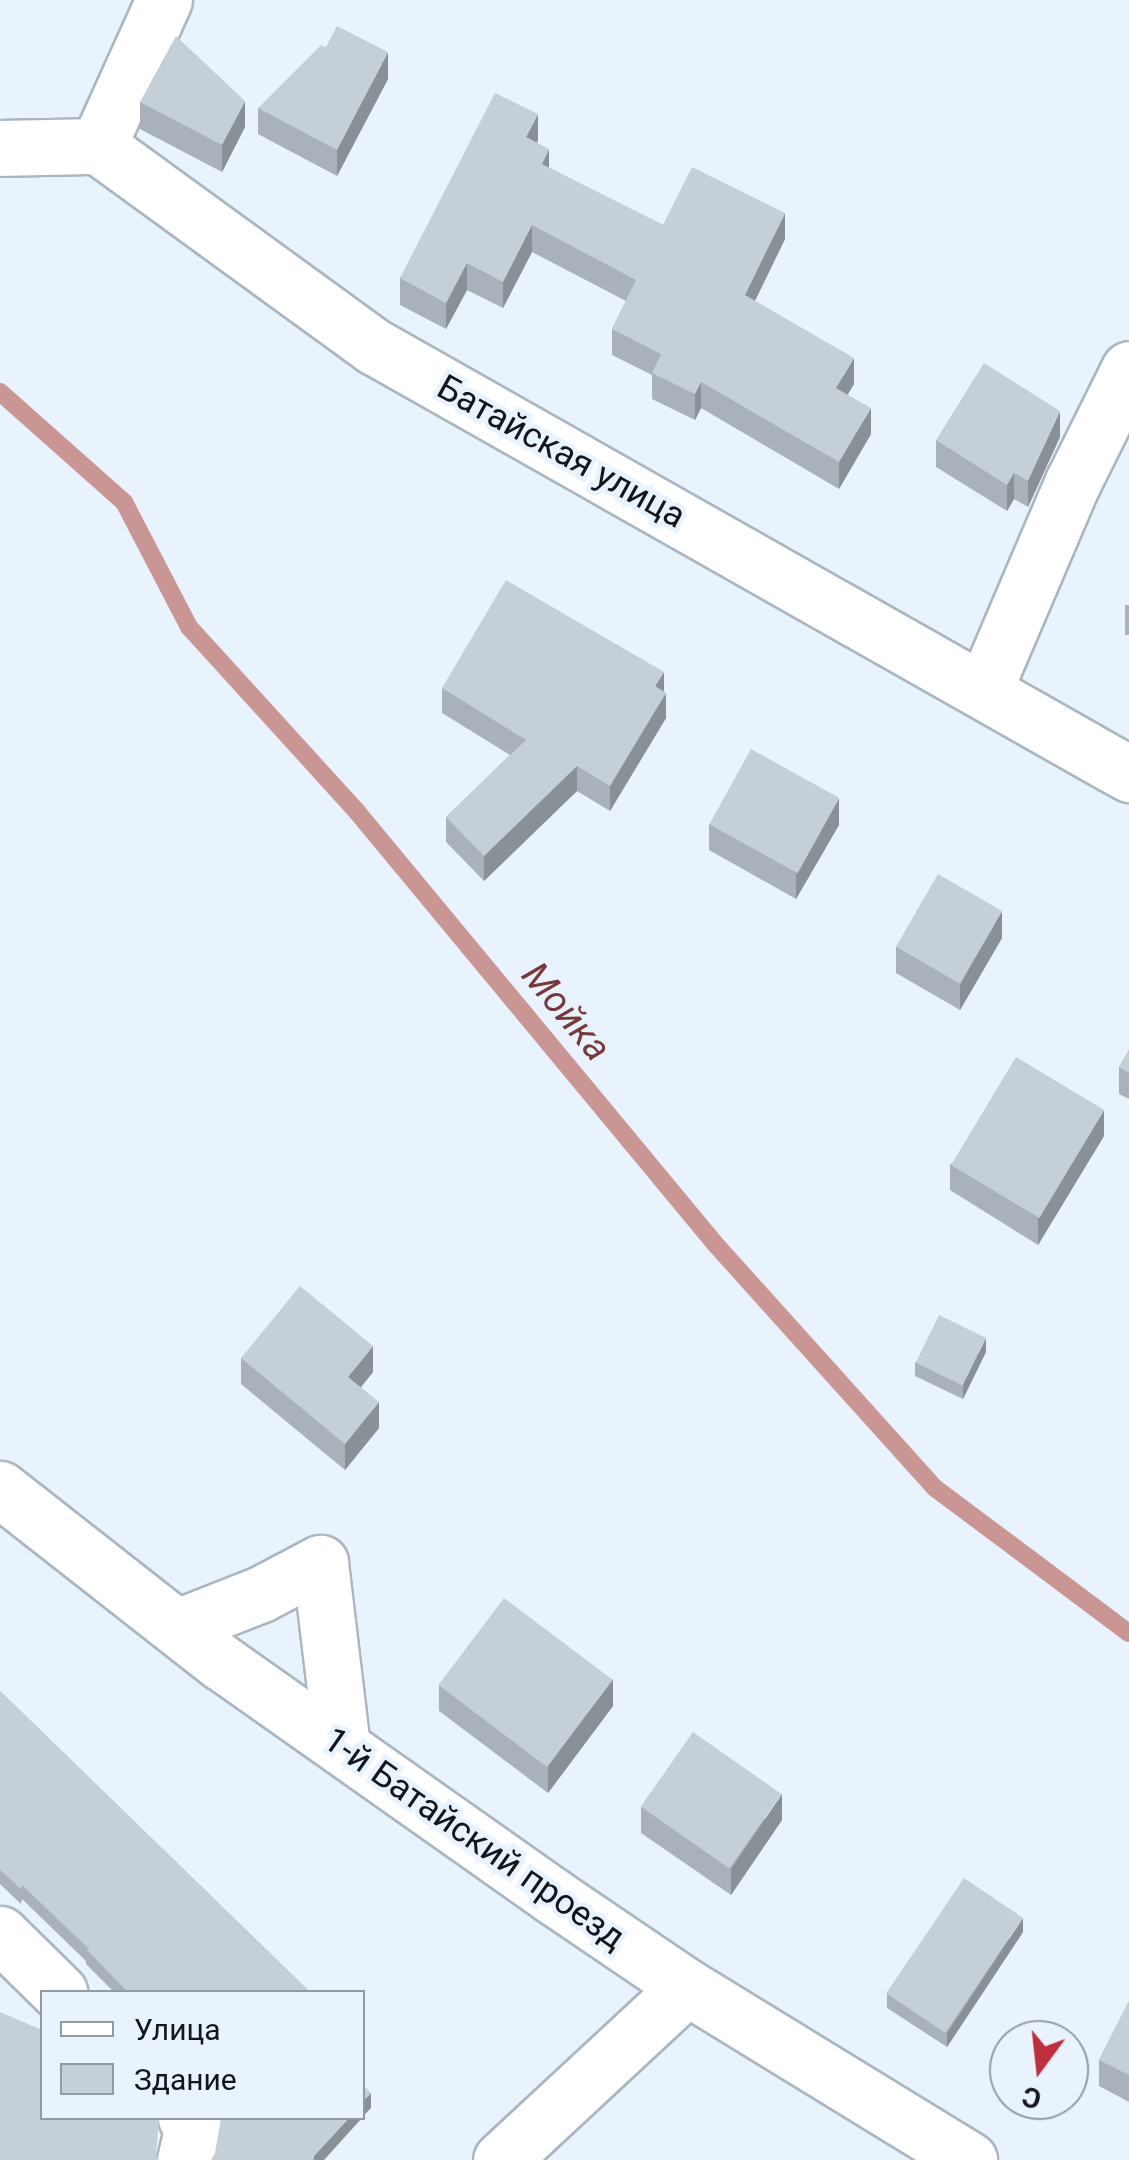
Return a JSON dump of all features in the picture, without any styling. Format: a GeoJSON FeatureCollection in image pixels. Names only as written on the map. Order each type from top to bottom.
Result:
{"type":"FeatureCollection","features":[{"type":"Feature","properties":{"kind":"street"},"geometry":{"type":"LineString","coordinates":[[0,148],[98,146],[164,0]]}},
{"type":"Feature","properties":{"kind":"street","name":"Батайская улица"},"geometry":{"type":"LineString","coordinates":[[98,146],[375,347],[1129,774]]}},
{"type":"Feature","properties":{"kind":"street"},"geometry":{"type":"LineString","coordinates":[[984,690],[1072,484],[1129,369]]}},
{"type":"Feature","properties":{"kind":"street","name":"1-й Батайский проезд"},"geometry":{"type":"LineString","coordinates":[[0,1489],[177,1627],[686,1988],[969,2160]]}},
{"type":"Feature","properties":{"kind":"street"},"geometry":{"type":"LineString","coordinates":[[177,1627],[260,1594],[320,1563],[342,1747]]}},
{"type":"Feature","properties":{"kind":"street"},"geometry":{"type":"LineString","coordinates":[[0,1934],[57,1990]]}},
{"type":"Feature","properties":{"kind":"street"},"geometry":{"type":"LineString","coordinates":[[500,2160],[686,1988]]}},
{"type":"Feature","properties":{"kind":"street"},"geometry":{"type":"LineString","coordinates":[[185,2160],[193,2125],[188,2120]]}},
{"type":"Feature","properties":{"kind":"building"},"geometry":{"type":"Polygon","coordinates":[[[337,26],[388,52],[337,150],[258,108],[321,45],[326,47],[337,26]]]}},
{"type":"Feature","properties":{"kind":"building"},"geometry":{"type":"Polygon","coordinates":[[[176,36],[245,101],[222,145],[140,102],[176,36]]]}},
{"type":"Feature","properties":{"kind":"building"},"geometry":{"type":"Polygon","coordinates":[[[495,93],[538,114],[526,137],[549,149],[542,164],[663,225],[692,167],[785,213],[745,295],[854,358],[836,388],[871,408],[839,462],[701,382],[695,394],[652,373],[661,354],[612,329],[636,280],[532,225],[503,282],[467,263],[446,303],[400,278],[495,93]]]}},
{"type":"Feature","properties":{"kind":"building"},"geometry":{"type":"Polygon","coordinates":[[[984,363],[1060,411],[1028,481],[1014,473],[1007,485],[936,440],[984,363]]]}},
{"type":"Feature","properties":{"kind":"building"},"geometry":{"type":"Polygon","coordinates":[[[506,580],[664,672],[655,686],[666,693],[610,786],[577,766],[484,856],[446,817],[526,740],[442,688],[506,580]]]}},
{"type":"Feature","properties":{"kind":"building"},"geometry":{"type":"Polygon","coordinates":[[[751,749],[839,798],[798,873],[709,824],[751,749]]]}},
{"type":"Feature","properties":{"kind":"building"},"geometry":{"type":"Polygon","coordinates":[[[938,874],[1002,911],[960,984],[896,947],[938,874]]]}},
{"type":"Feature","properties":{"kind":"building"},"geometry":{"type":"Polygon","coordinates":[[[1129,1050],[1129,1073],[1119,1067],[1129,1050]]]}},
{"type":"Feature","properties":{"kind":"building"},"geometry":{"type":"Polygon","coordinates":[[[1016,1057],[1104,1110],[1039,1218],[951,1165],[1016,1057]]]}},
{"type":"Feature","properties":{"kind":"building"},"geometry":{"type":"Polygon","coordinates":[[[300,1286],[373,1346],[348,1377],[379,1402],[345,1444],[241,1358],[300,1286]]]}},
{"type":"Feature","properties":{"kind":"building"},"geometry":{"type":"Polygon","coordinates":[[[939,1315],[986,1338],[963,1385],[916,1363],[939,1315]]]}},
{"type":"Feature","properties":{"kind":"building"},"geometry":{"type":"Polygon","coordinates":[[[504,1598],[613,1680],[547,1767],[438,1685],[504,1598]]]}},
{"type":"Feature","properties":{"kind":"building"},"geometry":{"type":"Polygon","coordinates":[[[0,1691],[308,1990],[126,1990],[22,1885],[21,1889],[0,1870],[0,1691]]]}},
{"type":"Feature","properties":{"kind":"building"},"geometry":{"type":"Polygon","coordinates":[[[693,1732],[781,1794],[729,1868],[641,1807],[693,1732]]]}},
{"type":"Feature","properties":{"kind":"building"},"geometry":{"type":"Polygon","coordinates":[[[964,1878],[1023,1918],[945,2033],[886,1993],[964,1878]]]}},
{"type":"Feature","properties":{"kind":"building"},"geometry":{"type":"Polygon","coordinates":[[[1129,2001],[1129,2075],[1099,2060],[1129,2001]]]}},
{"type":"Feature","properties":{"kind":"building"},"geometry":{"type":"Polygon","coordinates":[[[0,2012],[40,2029],[40,2120],[159,2120],[159,2160],[0,2160],[0,2012]]]}},
{"type":"Feature","properties":{"kind":"building"},"geometry":{"type":"Polygon","coordinates":[[[221,2120],[347,2120],[313,2160],[211,2160],[221,2120]]]}},
{"type":"Feature","properties":{"kind":"waterway","name":"Мойка"},"geometry":{"type":"LineString","coordinates":[[0,392],[124,502],[189,627],[358,813],[717,1246],[935,1488],[1129,1633]]}}]}
